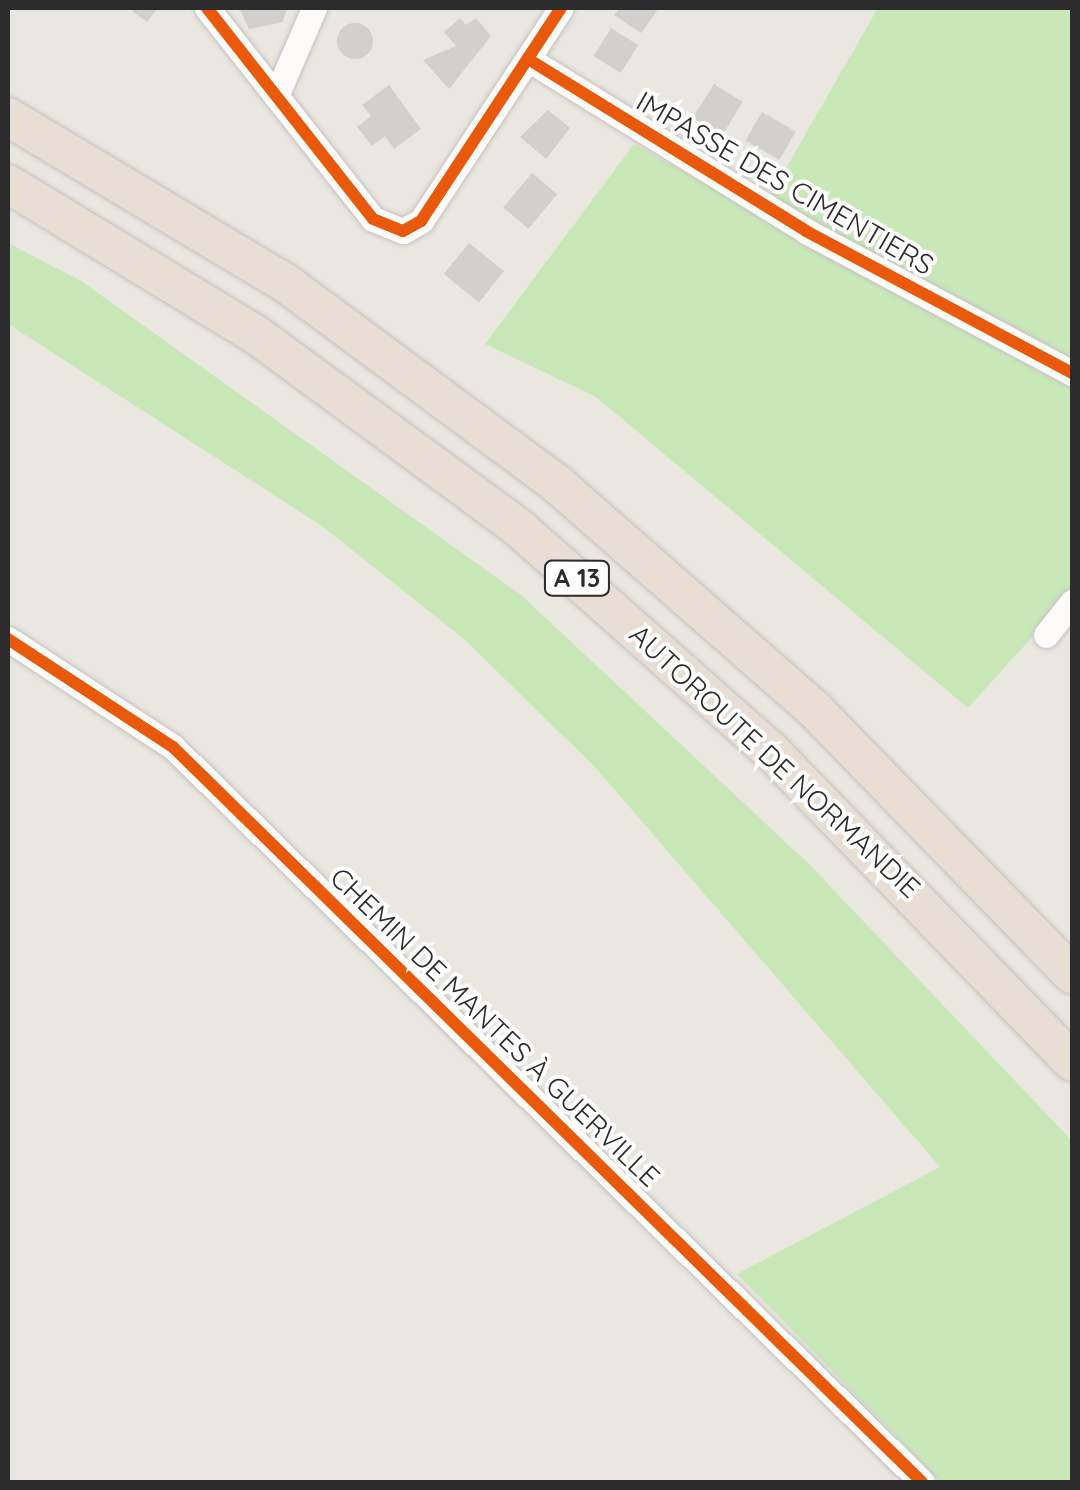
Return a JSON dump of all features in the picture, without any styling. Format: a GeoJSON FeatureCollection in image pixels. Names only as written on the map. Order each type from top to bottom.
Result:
{"type":"FeatureCollection","features":[{"type":"Feature","properties":{"kind":"highway","name":"A 13"},"geometry":{"type":"LineString","coordinates":[[8,117],[287,284],[556,483],[814,710],[1072,974]]}},
{"type":"Feature","properties":{"kind":"highway","name":"AUTOROUTE DE NORMANDIE"},"geometry":{"type":"LineString","coordinates":[[8,184],[255,334],[520,529],[770,750],[1072,1062]]}},
{"type":"Feature","properties":{"kind":"street"},"geometry":{"type":"LineString","coordinates":[[208,8],[373,219],[402,231],[421,222],[561,8]]}},
{"type":"Feature","properties":{"kind":"street"},"geometry":{"type":"LineString","coordinates":[[276,96],[314,8]]}},
{"type":"Feature","properties":{"kind":"street","name":"IMPASSE DES CIMENTIERS"},"geometry":{"type":"LineString","coordinates":[[528,59],[806,232],[1072,373]]}},
{"type":"Feature","properties":{"kind":"street"},"geometry":{"type":"LineString","coordinates":[[1046,636],[1072,602]]}},
{"type":"Feature","properties":{"kind":"street","name":"CHEMIN DE MANTES À GUERVILLE"},"geometry":{"type":"LineString","coordinates":[[8,640],[173,747],[922,1482]]}},
{"type":"Feature","properties":{"kind":"green space"},"geometry":{"type":"Polygon","coordinates":[[[878,8],[1072,8],[1072,365],[770,196],[878,8]]]}},
{"type":"Feature","properties":{"kind":"green space"},"geometry":{"type":"Polygon","coordinates":[[[634,144],[1072,388],[1072,593],[968,708],[596,397],[485,344],[634,144]]]}},
{"type":"Feature","properties":{"kind":"green space"},"geometry":{"type":"Polygon","coordinates":[[[8,243],[81,281],[521,595],[810,865],[1072,1141],[1072,1482],[941,1482],[737,1274],[940,1167],[595,767],[465,640],[322,526],[8,324],[8,243]]]}},
{"type":"Feature","properties":{"kind":"building"},"geometry":{"type":"Polygon","coordinates":[[[128,8],[158,8],[147,22],[128,8]]]}},
{"type":"Feature","properties":{"kind":"building"},"geometry":{"type":"Polygon","coordinates":[[[239,8],[287,8],[283,22],[249,29],[239,8]]]}},
{"type":"Feature","properties":{"kind":"building"},"geometry":{"type":"Polygon","coordinates":[[[620,8],[659,8],[641,33],[614,15],[620,8]]]}},
{"type":"Feature","properties":{"kind":"building"},"geometry":{"type":"Polygon","coordinates":[[[460,18],[466,25],[476,18],[491,36],[449,89],[423,60],[456,46],[444,32],[460,18]]]}},
{"type":"Feature","properties":{"kind":"building"},"geometry":{"type":"Polygon","coordinates":[[[355,23],[368,28],[373,41],[368,54],[355,59],[342,54],[337,41],[342,28],[355,23]]]}},
{"type":"Feature","properties":{"kind":"building"},"geometry":{"type":"Polygon","coordinates":[[[611,28],[638,45],[621,73],[594,56],[611,28]]]}},
{"type":"Feature","properties":{"kind":"building"},"geometry":{"type":"Polygon","coordinates":[[[714,84],[743,102],[722,136],[693,118],[714,84]]]}},
{"type":"Feature","properties":{"kind":"building"},"geometry":{"type":"Polygon","coordinates":[[[389,85],[421,129],[394,149],[385,136],[372,146],[357,127],[371,116],[362,105],[389,85]]]}},
{"type":"Feature","properties":{"kind":"building"},"geometry":{"type":"Polygon","coordinates":[[[548,110],[570,128],[546,159],[520,137],[548,110]]]}},
{"type":"Feature","properties":{"kind":"building"},"geometry":{"type":"Polygon","coordinates":[[[762,112],[796,132],[779,160],[746,141],[762,112]]]}},
{"type":"Feature","properties":{"kind":"building"},"geometry":{"type":"Polygon","coordinates":[[[532,173],[557,194],[528,229],[503,207],[532,173]]]}},
{"type":"Feature","properties":{"kind":"building"},"geometry":{"type":"Polygon","coordinates":[[[469,243],[504,271],[479,302],[444,274],[469,243]]]}},
{"type":"Feature","properties":{"kind":"cycle path"},"geometry":{"type":"LineString","coordinates":[[207,8],[373,219],[403,231],[421,221],[561,8]]}},
{"type":"Feature","properties":{"kind":"cycle path"},"geometry":{"type":"LineString","coordinates":[[528,59],[806,231],[1072,373]]}},
{"type":"Feature","properties":{"kind":"cycle path"},"geometry":{"type":"LineString","coordinates":[[8,639],[173,747],[922,1482]]}}]}
